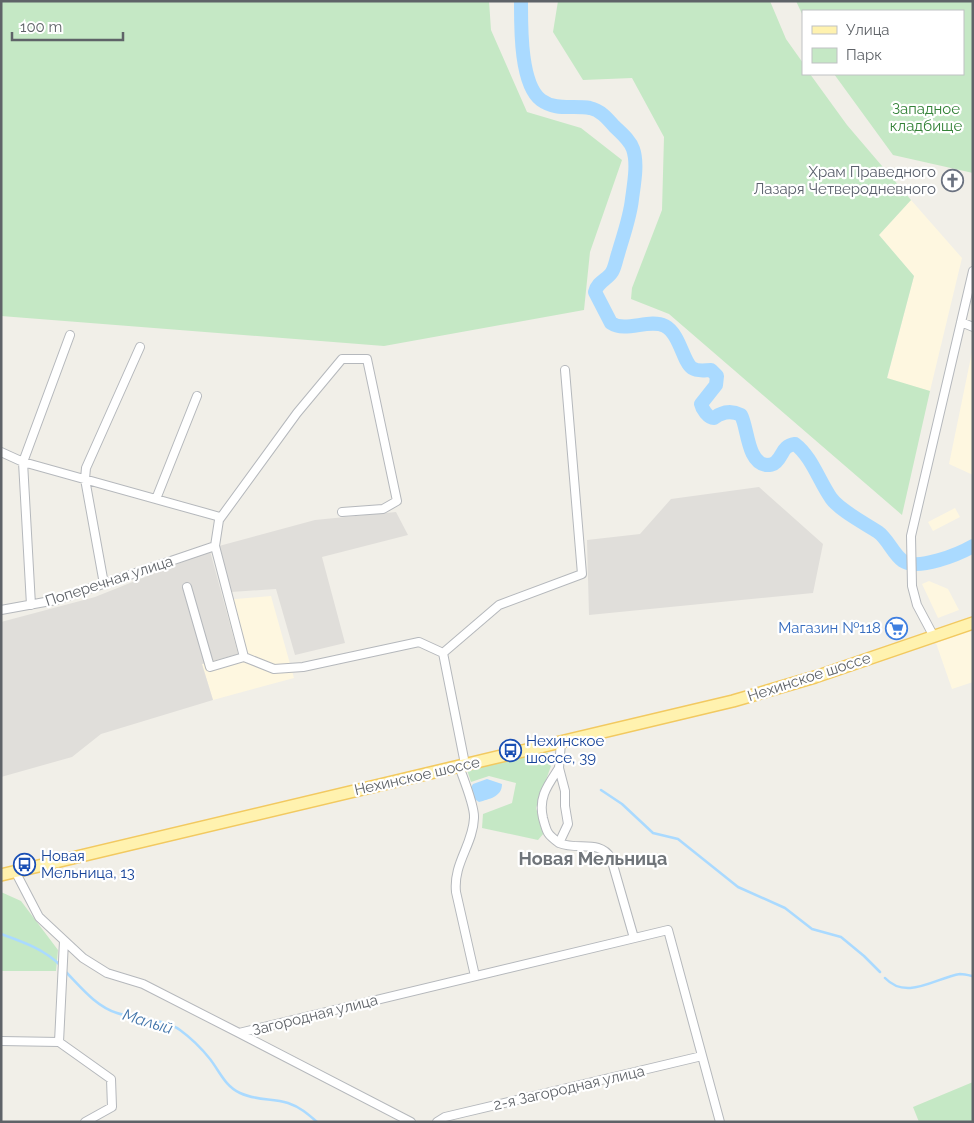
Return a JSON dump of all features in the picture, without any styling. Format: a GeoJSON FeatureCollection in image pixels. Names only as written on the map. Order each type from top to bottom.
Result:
{"type":"FeatureCollection","features":[{"type":"Feature","properties":{"kind":"main road","name":"Нехинское шоссе"},"geometry":{"type":"LineString","coordinates":[[1,875],[707,708],[778,689],[973,623]]}},
{"type":"Feature","properties":{"kind":"street"},"geometry":{"type":"LineString","coordinates":[[933,635],[916,605],[912,586],[911,536],[973,271]]}},
{"type":"Feature","properties":{"kind":"street"},"geometry":{"type":"LineString","coordinates":[[961,322],[973,327]]}},
{"type":"Feature","properties":{"kind":"street"},"geometry":{"type":"LineString","coordinates":[[31,605],[23,462],[70,335]]}},
{"type":"Feature","properties":{"kind":"street"},"geometry":{"type":"LineString","coordinates":[[104,584],[85,479],[86,468],[140,347]]}},
{"type":"Feature","properties":{"kind":"street"},"geometry":{"type":"LineString","coordinates":[[244,657],[215,546],[218,520],[297,413],[342,359],[367,358],[396,501],[383,509],[342,512]]}},
{"type":"Feature","properties":{"kind":"street"},"geometry":{"type":"LineString","coordinates":[[443,653],[500,605],[582,574],[565,370]]}},
{"type":"Feature","properties":{"kind":"street"},"geometry":{"type":"LineString","coordinates":[[156,499],[197,396]]}},
{"type":"Feature","properties":{"kind":"street"},"geometry":{"type":"LineString","coordinates":[[1,452],[23,462],[220,517]]}},
{"type":"Feature","properties":{"kind":"street","name":"Поперечная улица"},"geometry":{"type":"LineString","coordinates":[[1,610],[56,600],[215,546]]}},
{"type":"Feature","properties":{"kind":"street"},"geometry":{"type":"LineString","coordinates":[[187,588],[210,667],[244,657],[274,670],[303,667],[419,642],[443,653]]}},
{"type":"Feature","properties":{"kind":"street"},"geometry":{"type":"LineString","coordinates":[[443,653],[462,765],[474,817],[469,839],[457,869],[455,882],[475,976]]}},
{"type":"Feature","properties":{"kind":"street"},"geometry":{"type":"LineString","coordinates":[[559,843],[568,824],[565,791],[559,768],[561,742]]}},
{"type":"Feature","properties":{"kind":"street"},"geometry":{"type":"LineString","coordinates":[[559,768],[544,791],[540,807],[547,834],[559,843],[569,847],[599,847],[607,852],[611,858],[634,938]]}},
{"type":"Feature","properties":{"kind":"street","name":"Загородная улица"},"geometry":{"type":"LineString","coordinates":[[15,871],[39,917],[83,958],[107,973],[143,984],[239,1033],[668,930],[702,1056]]}},
{"type":"Feature","properties":{"kind":"street"},"geometry":{"type":"LineString","coordinates":[[59,1042],[64,941]]}},
{"type":"Feature","properties":{"kind":"street"},"geometry":{"type":"LineString","coordinates":[[239,1033],[411,1122]]}},
{"type":"Feature","properties":{"kind":"street"},"geometry":{"type":"LineString","coordinates":[[1,1041],[59,1042],[110,1079],[112,1107],[86,1122]]}},
{"type":"Feature","properties":{"kind":"street"},"geometry":{"type":"LineString","coordinates":[[702,1056],[720,1122]]}},
{"type":"Feature","properties":{"kind":"street","name":"2-я Загородная улица"},"geometry":{"type":"LineString","coordinates":[[437,1122],[445,1117],[702,1056]]}},
{"type":"Feature","properties":{"kind":"shaded area"},"geometry":{"type":"Polygon","coordinates":[[[911,200],[962,258],[930,391],[887,379],[914,276],[879,235],[911,200]]]}},
{"type":"Feature","properties":{"kind":"shaded area"},"geometry":{"type":"Polygon","coordinates":[[[973,347],[973,475],[949,464],[973,347]]]}},
{"type":"Feature","properties":{"kind":"shaded area"},"geometry":{"type":"Polygon","coordinates":[[[759,487],[823,544],[813,593],[589,615],[587,540],[640,534],[671,499],[759,487]]]}},
{"type":"Feature","properties":{"kind":"shaded area"},"geometry":{"type":"Polygon","coordinates":[[[955,508],[960,517],[933,531],[928,522],[955,508]]]}},
{"type":"Feature","properties":{"kind":"shaded area"},"geometry":{"type":"Polygon","coordinates":[[[396,512],[408,535],[322,557],[345,643],[295,655],[276,589],[231,592],[219,546],[315,520],[396,512]]]}},
{"type":"Feature","properties":{"kind":"shaded area"},"geometry":{"type":"Polygon","coordinates":[[[210,551],[238,654],[202,664],[213,700],[101,734],[72,757],[1,777],[1,622],[95,597],[210,551]]]}},
{"type":"Feature","properties":{"kind":"shaded area"},"geometry":{"type":"Polygon","coordinates":[[[929,581],[948,589],[959,610],[938,618],[922,584],[929,581]]]}},
{"type":"Feature","properties":{"kind":"shaded area"},"geometry":{"type":"Polygon","coordinates":[[[271,596],[294,678],[213,700],[202,664],[238,654],[224,600],[271,596]]]}},
{"type":"Feature","properties":{"kind":"shaded area"},"geometry":{"type":"Polygon","coordinates":[[[971,630],[973,682],[952,689],[936,643],[971,630]]]}},
{"type":"Feature","properties":{"kind":"green space"},"geometry":{"type":"Polygon","coordinates":[[[1,1],[489,1],[491,30],[527,112],[581,128],[622,160],[590,252],[584,310],[384,346],[1,316],[1,1]]]}},
{"type":"Feature","properties":{"kind":"green space"},"geometry":{"type":"Polygon","coordinates":[[[558,1],[770,1],[786,39],[802,62],[802,75],[811,75],[847,125],[911,200],[879,235],[914,276],[887,378],[930,391],[902,515],[669,314],[631,299],[632,288],[662,210],[664,137],[632,78],[583,80],[553,32],[558,1]]]}},
{"type":"Feature","properties":{"kind":"green space","name":"Западное кладбище"},"geometry":{"type":"Polygon","coordinates":[[[796,1],[973,1],[973,173],[893,155],[835,75],[964,75],[964,10],[802,10],[802,14],[796,1]]]}},
{"type":"Feature","properties":{"kind":"green space"},"geometry":{"type":"Polygon","coordinates":[[[542,751],[548,753],[551,766],[536,808],[544,833],[538,840],[482,828],[483,814],[512,803],[516,783],[489,776],[471,782],[467,770],[542,751]]]}},
{"type":"Feature","properties":{"kind":"green space"},"geometry":{"type":"Polygon","coordinates":[[[1,892],[21,901],[58,950],[56,971],[1,971],[1,892]]]}},
{"type":"Feature","properties":{"kind":"green space"},"geometry":{"type":"Polygon","coordinates":[[[973,1082],[973,1122],[919,1122],[913,1107],[973,1082]]]}},
{"type":"Feature","properties":{"kind":"water"},"geometry":{"type":"Polygon","coordinates":[[[487,779],[502,784],[500,792],[494,797],[479,802],[473,798],[470,789],[473,784],[487,779]]]}},
{"type":"Feature","properties":{"kind":"waterway"},"geometry":{"type":"LineString","coordinates":[[521,1],[523,54],[525,68],[534,92],[541,100],[553,105],[584,107],[597,111],[606,117],[625,137],[633,149],[635,174],[628,220],[613,270],[598,285],[595,292],[611,323],[624,327],[659,324],[670,330],[692,368],[711,370],[717,376],[716,385],[701,404],[708,415],[712,418],[726,412],[741,415],[749,444],[755,458],[760,463],[766,465],[775,463],[785,448],[795,444],[806,456],[835,503],[882,535],[903,561],[910,564],[928,563],[949,557],[973,546]]}},
{"type":"Feature","properties":{"kind":"waterway"},"geometry":{"type":"LineString","coordinates":[[601,790],[622,804],[653,833],[678,839],[738,887],[785,908],[812,929],[841,937],[880,972]]}},
{"type":"Feature","properties":{"kind":"waterway","name":"Малый"},"geometry":{"type":"LineString","coordinates":[[1,934],[25,943],[61,966]]}},
{"type":"Feature","properties":{"kind":"waterway","name":"Малый"},"geometry":{"type":"LineString","coordinates":[[64,970],[88,995],[109,1010],[166,1023],[180,1030],[203,1051],[227,1083],[235,1090],[252,1097],[282,1101],[304,1111],[317,1122]]}},
{"type":"Feature","properties":{"kind":"waterway"},"geometry":{"type":"LineString","coordinates":[[885,978],[902,988],[912,988],[960,974],[972,976]]}},
{"type":"Feature","properties":{"kind":"place","name":"Храм Праведного Лазаря Четверодневного"},"geometry":{"type":"Point","coordinates":[952,181]}},
{"type":"Feature","properties":{"kind":"place","name":"Магазин №118"},"geometry":{"type":"Point","coordinates":[897,628]}},
{"type":"Feature","properties":{"kind":"place","name":"Нехинское шоссе, 39"},"geometry":{"type":"Point","coordinates":[510,750]}},
{"type":"Feature","properties":{"kind":"place","name":"Новая Мельница, 13"},"geometry":{"type":"Point","coordinates":[25,865]}},
{"type":"Feature","properties":{"kind":"district","name":"Новая Мельница"},"geometry":{"type":"Point","coordinates":[593,859]}}]}
